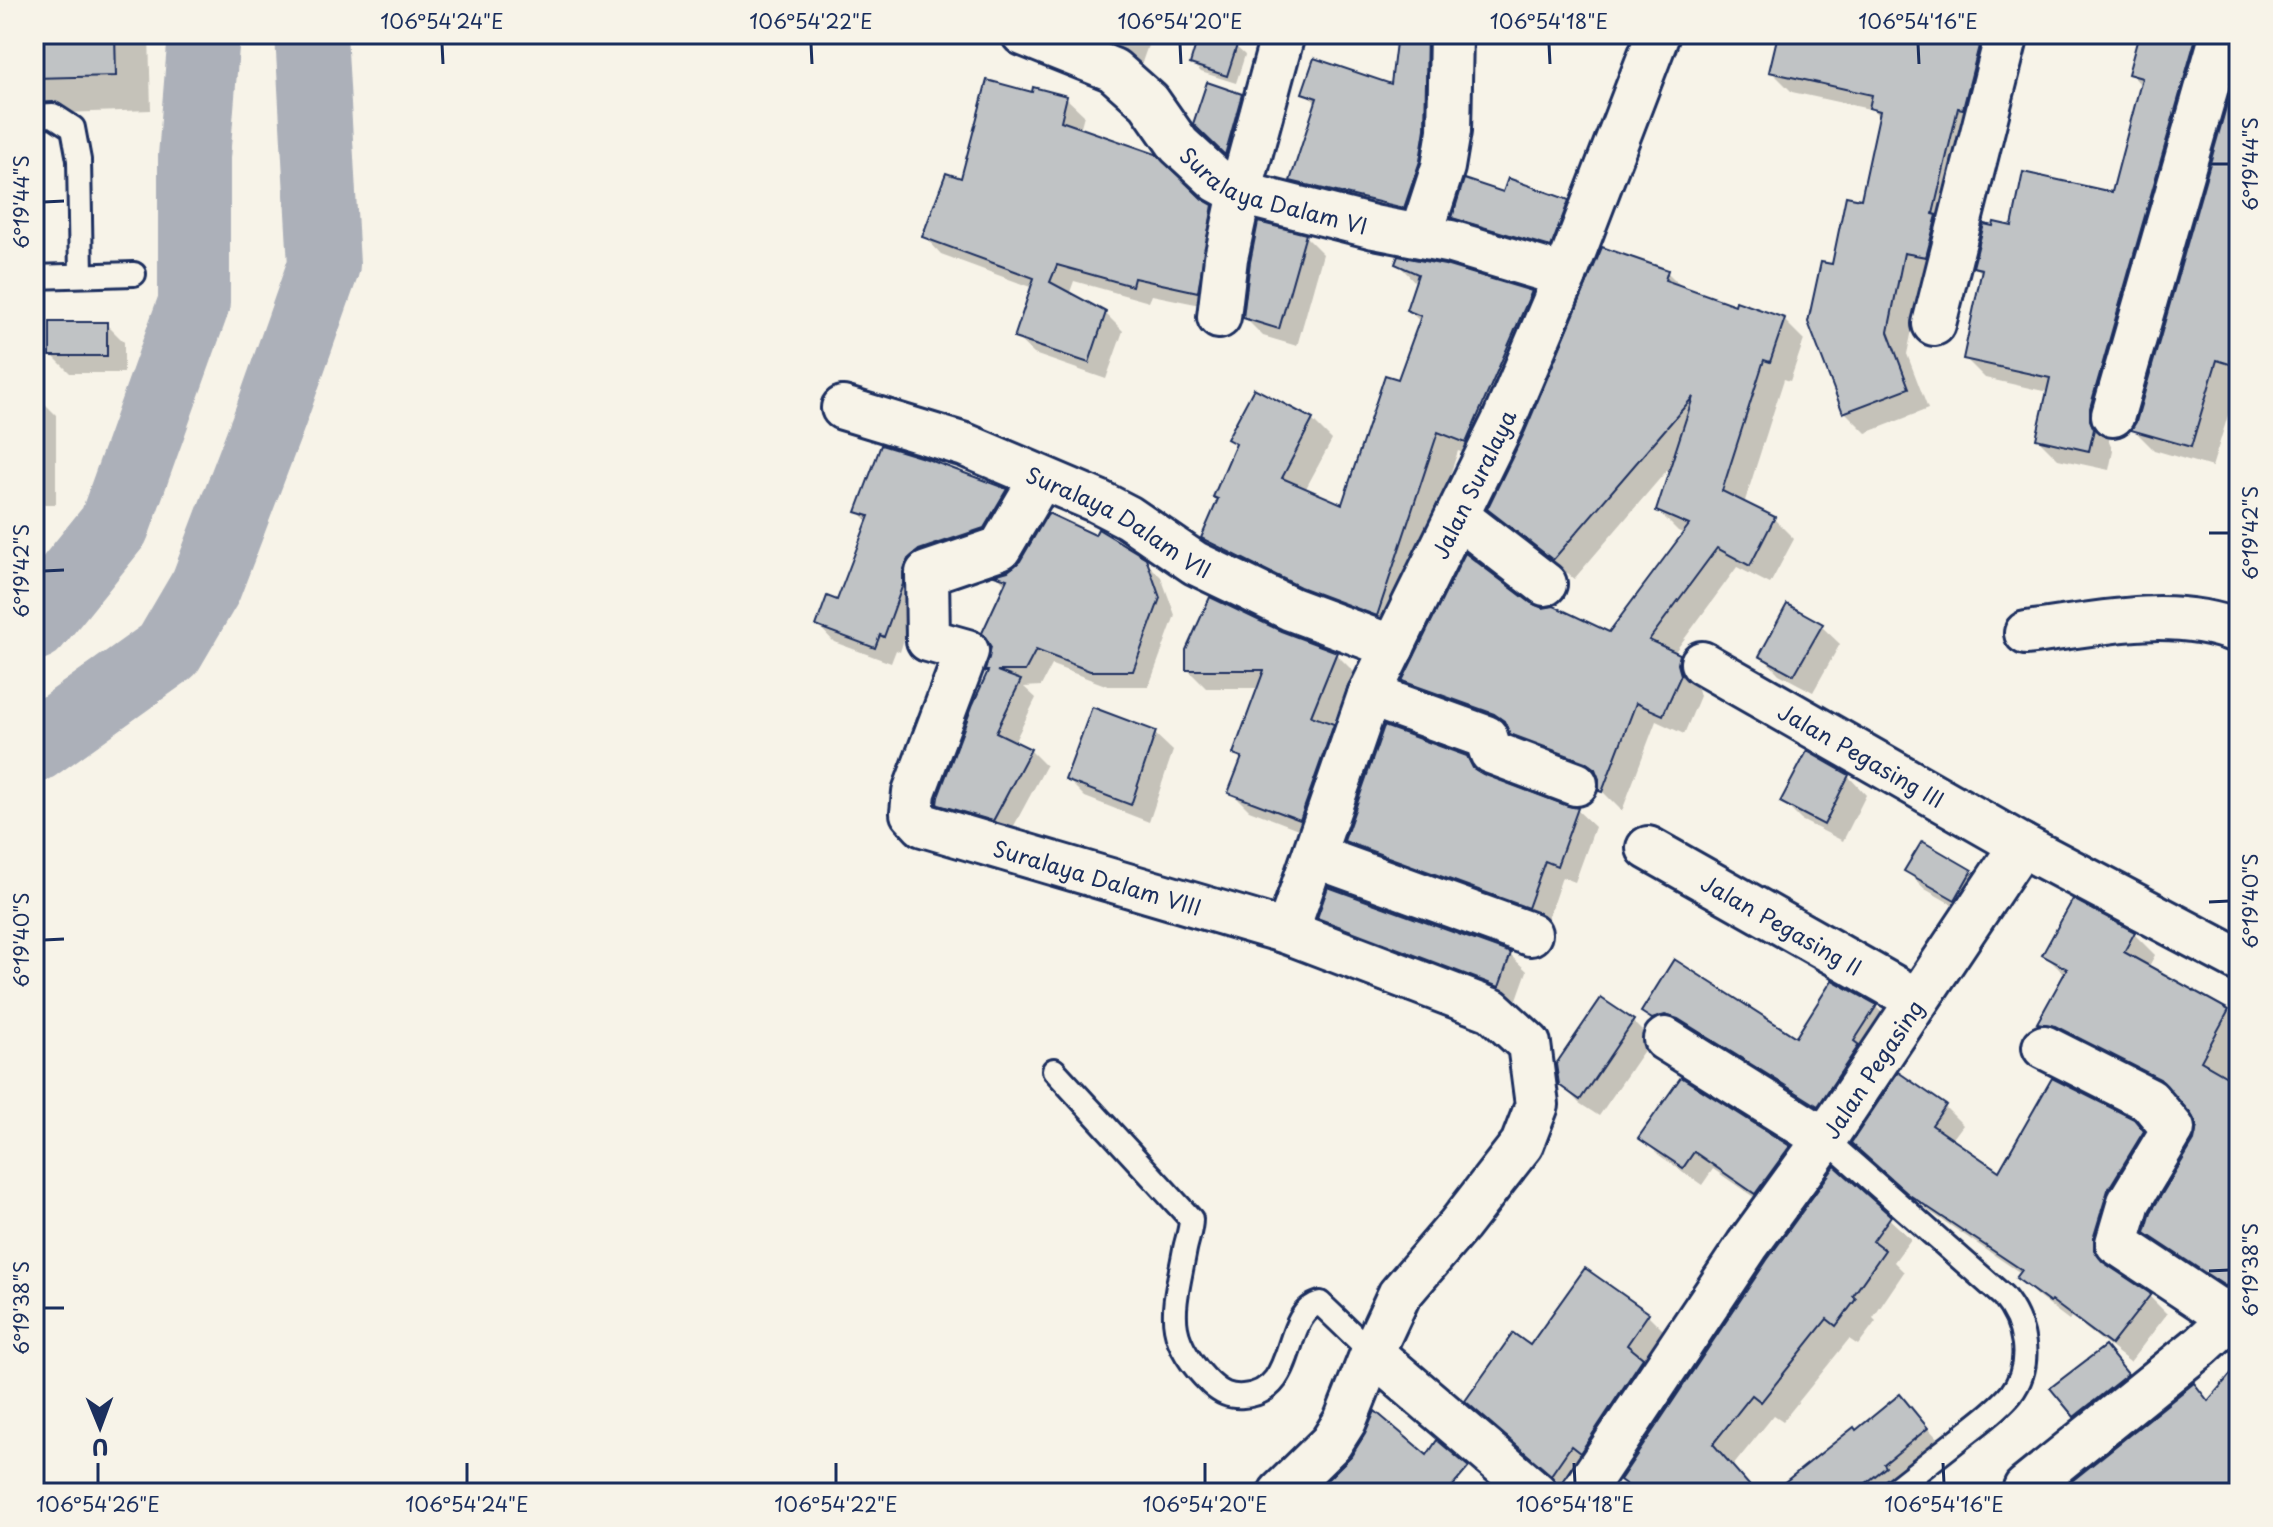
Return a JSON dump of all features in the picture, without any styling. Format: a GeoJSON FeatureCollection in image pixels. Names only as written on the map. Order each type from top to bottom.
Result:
{"type":"FeatureCollection","features":[{"type":"Feature","properties":{"kind":"street","name":"Suralaya Dalam VI"},"geometry":{"type":"LineString","coordinates":[[1023,34],[1113,70],[1149,102],[1179,145],[1218,181],[1240,193],[1374,227],[1451,242],[1565,276]]}},
{"type":"Feature","properties":{"kind":"street"},"geometry":{"type":"LineString","coordinates":[[1219,317],[1226,258],[1240,193],[1283,34]]}},
{"type":"Feature","properties":{"kind":"street"},"geometry":{"type":"LineString","coordinates":[[1421,235],[1443,167],[1449,131],[1451,34]]}},
{"type":"Feature","properties":{"kind":"street","name":"Jalan Suralaya"},"geometry":{"type":"LineString","coordinates":[[1287,932],[1369,695],[1503,422],[1565,276],[1658,34]]}},
{"type":"Feature","properties":{"kind":"street"},"geometry":{"type":"LineString","coordinates":[[1934,324],[2007,34]]}},
{"type":"Feature","properties":{"kind":"street"},"geometry":{"type":"LineString","coordinates":[[2113,415],[2222,34]]}},
{"type":"Feature","properties":{"kind":"street","name":"Suralaya Dalam VII"},"geometry":{"type":"LineString","coordinates":[[843,408],[965,445],[1107,506],[1195,563],[1291,609],[1393,647]]}},
{"type":"Feature","properties":{"kind":"street","name":"Suralaya Dalam VIII"},"geometry":{"type":"LineString","coordinates":[[1041,478],[1000,548],[927,573],[928,640],[967,651],[914,792],[912,813],[923,825],[1287,932],[1492,1010],[1529,1044],[1537,1105],[1522,1144],[1399,1295],[1372,1353],[1354,1402],[1331,1443],[1280,1493]]}},
{"type":"Feature","properties":{"kind":"street"},"geometry":{"type":"LineString","coordinates":[[1457,516],[1545,584]]}},
{"type":"Feature","properties":{"kind":"street"},"geometry":{"type":"LineString","coordinates":[[2026,633],[2168,616],[2199,620],[2239,632]]}},
{"type":"Feature","properties":{"kind":"street","name":"Jalan Pegasing III"},"geometry":{"type":"LineString","coordinates":[[1702,663],[2021,845]]}},
{"type":"Feature","properties":{"kind":"street"},"geometry":{"type":"LineString","coordinates":[[1369,695],[1486,737],[1491,752],[1576,784]]}},
{"type":"Feature","properties":{"kind":"street"},"geometry":{"type":"LineString","coordinates":[[2021,845],[2239,960]]}},
{"type":"Feature","properties":{"kind":"street","name":"Jalan Pegasing"},"geometry":{"type":"LineString","coordinates":[[1582,1493],[1747,1246],[1825,1139],[2021,845]]}},
{"type":"Feature","properties":{"kind":"street","name":"Jalan Pegasing II"},"geometry":{"type":"LineString","coordinates":[[1648,848],[1917,1000]]}},
{"type":"Feature","properties":{"kind":"street"},"geometry":{"type":"LineString","coordinates":[[1314,856],[1530,934]]}},
{"type":"Feature","properties":{"kind":"street"},"geometry":{"type":"LineString","coordinates":[[1665,1039],[1825,1139]]}},
{"type":"Feature","properties":{"kind":"street"},"geometry":{"type":"LineString","coordinates":[[2025,1488],[2236,1316],[2117,1243],[2129,1202],[2173,1129],[2149,1100],[2044,1047]]}},
{"type":"Feature","properties":{"kind":"street"},"geometry":{"type":"LineString","coordinates":[[1372,1353],[1536,1493]]}},
{"type":"Feature","properties":{"kind":"lane"},"geometry":{"type":"LineString","coordinates":[[34,116],[53,115],[73,128],[79,160],[81,275]]}},
{"type":"Feature","properties":{"kind":"lane"},"geometry":{"type":"LineString","coordinates":[[34,277],[134,274]]}},
{"type":"Feature","properties":{"kind":"lane"},"geometry":{"type":"LineString","coordinates":[[1054,1070],[1191,1219],[1174,1325],[1180,1346],[1210,1383],[1224,1395],[1259,1394],[1282,1371],[1298,1324],[1312,1306],[1320,1303],[1372,1353]]}},
{"type":"Feature","properties":{"kind":"lane"},"geometry":{"type":"LineString","coordinates":[[1825,1139],[2003,1296],[2021,1324],[2023,1360],[2012,1392],[1993,1411],[1890,1493]]}},
{"type":"Feature","properties":{"kind":"building"},"geometry":{"type":"Polygon","coordinates":[[[34,34],[115,34],[116,76],[34,78],[34,34]]]}},
{"type":"Feature","properties":{"kind":"building"},"geometry":{"type":"Polygon","coordinates":[[[1199,34],[1237,45],[1227,76],[1190,64],[1199,34]]]}},
{"type":"Feature","properties":{"kind":"building"},"geometry":{"type":"Polygon","coordinates":[[[1397,34],[1427,34],[1425,129],[1420,161],[1404,208],[1290,181],[1317,98],[1302,93],[1314,58],[1391,84],[1397,34]]]}},
{"type":"Feature","properties":{"kind":"building"},"geometry":{"type":"Polygon","coordinates":[[[1778,34],[1982,34],[1963,109],[1958,108],[1926,257],[1904,253],[1888,332],[1909,388],[1843,413],[1808,322],[1821,262],[1832,264],[1846,196],[1861,199],[1880,111],[1869,108],[1872,95],[1769,72],[1778,34]]]}},
{"type":"Feature","properties":{"kind":"building"},"geometry":{"type":"Polygon","coordinates":[[[2139,34],[2197,34],[2090,408],[2094,429],[2089,451],[2036,439],[2050,378],[1963,359],[1982,269],[1973,267],[1984,224],[1993,226],[1994,222],[2012,226],[2023,172],[2112,192],[2142,78],[2128,74],[2139,34]]]}},
{"type":"Feature","properties":{"kind":"building"},"geometry":{"type":"Polygon","coordinates":[[[2239,62],[2239,367],[2217,360],[2191,447],[2131,430],[2136,422],[2239,62]]]}},
{"type":"Feature","properties":{"kind":"building"},"geometry":{"type":"Polygon","coordinates":[[[987,80],[1032,92],[1033,87],[1067,96],[1061,121],[1156,154],[1202,199],[1213,205],[1198,292],[1134,278],[1132,286],[1057,265],[1050,282],[1106,312],[1089,363],[1014,338],[1034,278],[922,237],[946,173],[961,178],[987,80]]]}},
{"type":"Feature","properties":{"kind":"building"},"geometry":{"type":"Polygon","coordinates":[[[1207,82],[1242,94],[1225,155],[1193,124],[1207,82]]]}},
{"type":"Feature","properties":{"kind":"building"},"geometry":{"type":"Polygon","coordinates":[[[1508,178],[1569,200],[1551,247],[1452,218],[1464,179],[1503,192],[1508,178]]]}},
{"type":"Feature","properties":{"kind":"building"},"geometry":{"type":"Polygon","coordinates":[[[1258,222],[1306,234],[1279,329],[1243,318],[1258,222]]]}},
{"type":"Feature","properties":{"kind":"building"},"geometry":{"type":"Polygon","coordinates":[[[1602,247],[1668,270],[1665,280],[1735,305],[1736,301],[1785,318],[1770,362],[1764,360],[1722,491],[1775,517],[1750,566],[1717,548],[1649,640],[1680,654],[1678,664],[1681,675],[1663,715],[1636,703],[1602,792],[1599,791],[1595,769],[1585,762],[1510,734],[1504,721],[1494,714],[1402,681],[1465,553],[1531,603],[1543,608],[1554,606],[1609,632],[1689,525],[1656,511],[1693,397],[1553,560],[1487,509],[1525,431],[1602,247]]]}},
{"type":"Feature","properties":{"kind":"building"},"geometry":{"type":"Polygon","coordinates":[[[1398,256],[1445,265],[1532,291],[1466,443],[1438,432],[1377,616],[1300,587],[1201,538],[1218,499],[1213,497],[1236,444],[1227,439],[1254,388],[1313,419],[1282,478],[1342,504],[1385,375],[1398,379],[1421,316],[1406,310],[1418,274],[1395,264],[1398,256]]]}},
{"type":"Feature","properties":{"kind":"building"},"geometry":{"type":"Polygon","coordinates":[[[50,322],[107,322],[107,356],[50,356],[50,322]]]}},
{"type":"Feature","properties":{"kind":"building"},"geometry":{"type":"Polygon","coordinates":[[[881,445],[1007,489],[984,528],[919,550],[908,559],[903,584],[884,637],[880,635],[875,648],[816,626],[827,596],[837,600],[869,516],[856,512],[881,445]]]}},
{"type":"Feature","properties":{"kind":"building"},"geometry":{"type":"Polygon","coordinates":[[[1048,513],[1095,535],[1098,529],[1146,558],[1160,598],[1133,671],[1090,671],[1036,650],[1025,671],[997,671],[1021,680],[996,732],[1031,749],[993,821],[939,805],[938,797],[988,671],[985,671],[991,647],[982,633],[1007,579],[994,575],[1008,571],[1020,561],[1048,513]]]}},
{"type":"Feature","properties":{"kind":"building"},"geometry":{"type":"Polygon","coordinates":[[[1210,597],[1281,631],[1337,652],[1311,716],[1334,724],[1300,820],[1228,793],[1242,757],[1233,754],[1264,670],[1186,670],[1186,650],[1210,597]]]}},
{"type":"Feature","properties":{"kind":"building"},"geometry":{"type":"Polygon","coordinates":[[[1787,604],[1823,624],[1794,675],[1759,656],[1787,604]]]}},
{"type":"Feature","properties":{"kind":"building"},"geometry":{"type":"Polygon","coordinates":[[[1092,707],[1156,731],[1131,805],[1065,780],[1092,707]]]}},
{"type":"Feature","properties":{"kind":"building"},"geometry":{"type":"Polygon","coordinates":[[[1384,726],[1467,756],[1473,768],[1483,774],[1578,808],[1557,866],[1545,861],[1528,908],[1344,841],[1384,726]]]}},
{"type":"Feature","properties":{"kind":"building"},"geometry":{"type":"Polygon","coordinates":[[[1807,751],[1849,775],[1824,825],[1780,802],[1807,751]]]}},
{"type":"Feature","properties":{"kind":"building"},"geometry":{"type":"Polygon","coordinates":[[[1922,841],[1972,870],[1955,900],[1904,871],[1922,841]]]}},
{"type":"Feature","properties":{"kind":"building"},"geometry":{"type":"Polygon","coordinates":[[[1328,887],[1511,953],[1499,987],[1317,918],[1328,887]]]}},
{"type":"Feature","properties":{"kind":"building"},"geometry":{"type":"Polygon","coordinates":[[[2073,899],[2135,932],[2124,952],[2229,1010],[2201,1061],[2239,1083],[2239,1281],[2225,1286],[2145,1233],[2151,1212],[2194,1141],[2197,1126],[2191,1114],[2160,1079],[2055,1026],[2037,1023],[2067,969],[2042,955],[2073,899]]]}},
{"type":"Feature","properties":{"kind":"building"},"geometry":{"type":"Polygon","coordinates":[[[1674,959],[1796,1037],[1832,980],[1877,1005],[1854,1041],[1859,1045],[1818,1106],[1678,1019],[1665,1015],[1652,1019],[1641,1012],[1674,959]]]}},
{"type":"Feature","properties":{"kind":"building"},"geometry":{"type":"Polygon","coordinates":[[[1601,998],[1634,1020],[1580,1100],[1559,1085],[1556,1064],[1601,998]]]}},
{"type":"Feature","properties":{"kind":"building"},"geometry":{"type":"Polygon","coordinates":[[[1898,1072],[1946,1105],[1932,1125],[1999,1171],[2052,1078],[2134,1119],[2144,1131],[2108,1190],[2094,1236],[2094,1250],[2103,1262],[2151,1294],[2111,1345],[2016,1278],[2022,1270],[1908,1194],[1851,1143],[1898,1072]]]}},
{"type":"Feature","properties":{"kind":"building"},"geometry":{"type":"Polygon","coordinates":[[[1681,1077],[1790,1146],[1755,1194],[1694,1152],[1683,1168],[1638,1138],[1681,1077]]]}},
{"type":"Feature","properties":{"kind":"building"},"geometry":{"type":"Polygon","coordinates":[[[1835,1166],[1891,1216],[1873,1241],[1885,1250],[1836,1326],[1827,1319],[1761,1402],[1752,1395],[1713,1444],[1756,1493],[1638,1493],[1620,1480],[1767,1260],[1835,1166]]]}},
{"type":"Feature","properties":{"kind":"building"},"geometry":{"type":"Polygon","coordinates":[[[1585,1268],[1649,1313],[1627,1345],[1643,1358],[1580,1453],[1571,1446],[1551,1475],[1465,1401],[1513,1333],[1530,1345],[1585,1268]]]}},
{"type":"Feature","properties":{"kind":"building"},"geometry":{"type":"Polygon","coordinates":[[[2105,1346],[2128,1374],[2074,1417],[2050,1388],[2105,1346]]]}},
{"type":"Feature","properties":{"kind":"building"},"geometry":{"type":"Polygon","coordinates":[[[2239,1364],[2239,1493],[2057,1493],[2194,1383],[2208,1401],[2239,1364]]]}},
{"type":"Feature","properties":{"kind":"building"},"geometry":{"type":"Polygon","coordinates":[[[1900,1394],[1928,1428],[1854,1493],[1771,1493],[1854,1427],[1856,1430],[1900,1394]]]}},
{"type":"Feature","properties":{"kind":"building"},"geometry":{"type":"Polygon","coordinates":[[[1375,1411],[1427,1455],[1437,1440],[1469,1467],[1447,1493],[1314,1493],[1351,1456],[1375,1411]]]}},
{"type":"Feature","properties":{"kind":"waterway"},"geometry":{"type":"LineString","coordinates":[[34,625],[114,526],[194,303],[194,157],[204,34]]}},
{"type":"Feature","properties":{"kind":"waterway"},"geometry":{"type":"LineString","coordinates":[[34,747],[168,651],[206,586],[324,265],[311,34]]}}]}
